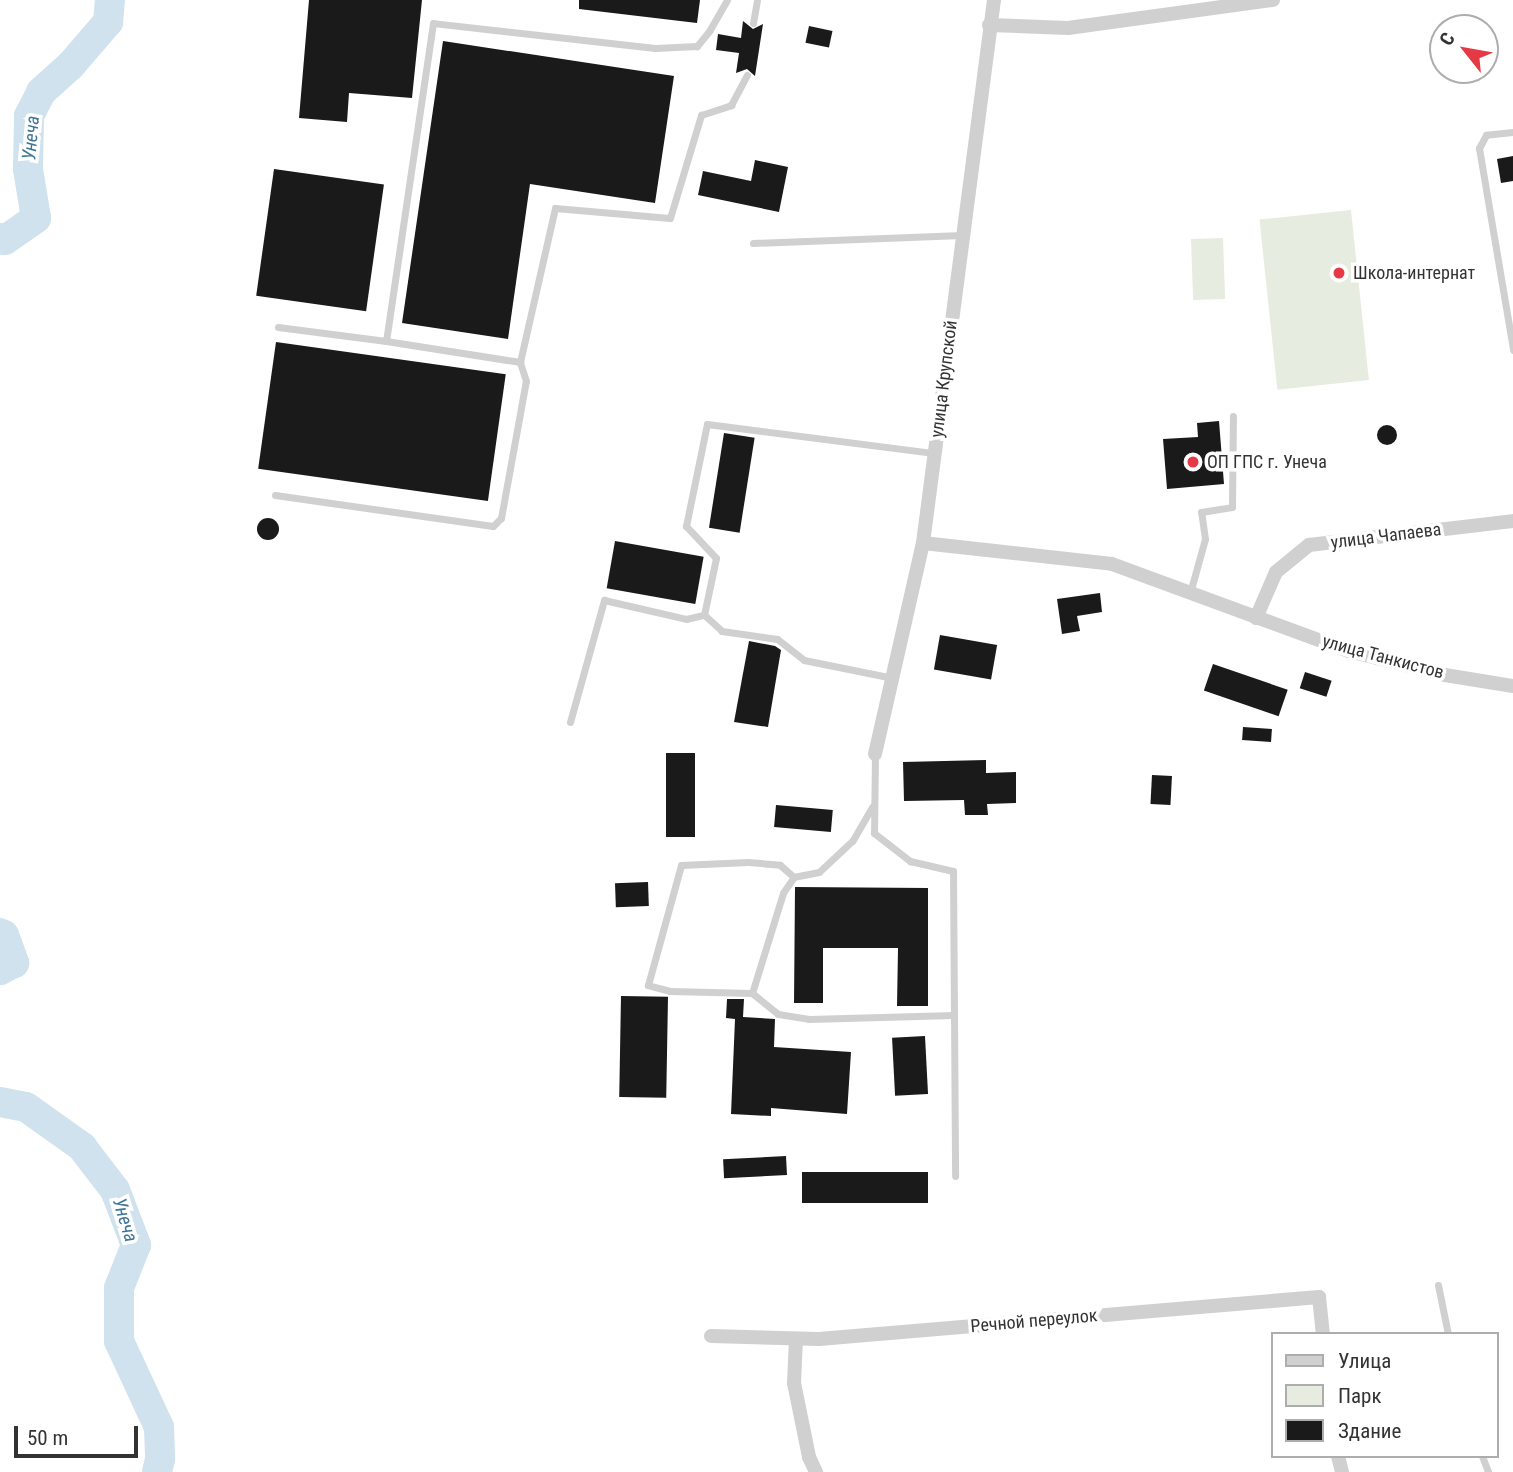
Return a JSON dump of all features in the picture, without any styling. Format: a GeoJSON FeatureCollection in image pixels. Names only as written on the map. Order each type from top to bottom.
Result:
{"type":"FeatureCollection","features":[{"type":"Feature","properties":{"kind":"street","name":"улица Крупской"},"geometry":{"type":"LineString","coordinates":[[875,754],[923,543],[994,0]]}},
{"type":"Feature","properties":{"kind":"street"},"geometry":{"type":"LineString","coordinates":[[989,25],[1068,28],[1273,0]]}},
{"type":"Feature","properties":{"kind":"street","name":"улица Чапаева"},"geometry":{"type":"LineString","coordinates":[[1256,618],[1276,572],[1309,545],[1513,521]]}},
{"type":"Feature","properties":{"kind":"street","name":"улица Танкистов"},"geometry":{"type":"LineString","coordinates":[[923,543],[1112,564],[1349,651],[1445,675],[1513,686]]}},
{"type":"Feature","properties":{"kind":"street","name":"Речной переулок"},"geometry":{"type":"LineString","coordinates":[[711,1336],[796,1339],[1319,1297],[1323,1332]]}},
{"type":"Feature","properties":{"kind":"street"},"geometry":{"type":"LineString","coordinates":[[796,1339],[794,1383],[809,1457],[816,1472]]}},
{"type":"Feature","properties":{"kind":"lane"},"geometry":{"type":"LineString","coordinates":[[386,341],[433,23],[655,48],[697,46],[710,30],[727,0]]}},
{"type":"Feature","properties":{"kind":"lane"},"geometry":{"type":"LineString","coordinates":[[753,23],[757,0]]}},
{"type":"Feature","properties":{"kind":"lane"},"geometry":{"type":"LineString","coordinates":[[275,495],[493,526],[501,518],[526,381],[520,362],[555,208],[670,218],[701,115],[731,105],[747,75]]}},
{"type":"Feature","properties":{"kind":"lane"},"geometry":{"type":"LineString","coordinates":[[1513,132],[1486,135],[1479,148],[1513,350]]}},
{"type":"Feature","properties":{"kind":"lane"},"geometry":{"type":"LineString","coordinates":[[753,243],[962,235]]}},
{"type":"Feature","properties":{"kind":"lane"},"geometry":{"type":"LineString","coordinates":[[278,327],[520,362]]}},
{"type":"Feature","properties":{"kind":"lane"},"geometry":{"type":"LineString","coordinates":[[1190,593],[1205,539],[1201,512],[1232,507],[1233,416]]}},
{"type":"Feature","properties":{"kind":"lane"},"geometry":{"type":"LineString","coordinates":[[704,615],[716,558],[686,526],[707,424],[934,453]]}},
{"type":"Feature","properties":{"kind":"lane"},"geometry":{"type":"LineString","coordinates":[[570,722],[604,600],[687,619],[704,615]]}},
{"type":"Feature","properties":{"kind":"lane"},"geometry":{"type":"LineString","coordinates":[[704,615],[722,631],[777,639],[804,660],[893,678]]}},
{"type":"Feature","properties":{"kind":"lane"},"geometry":{"type":"LineString","coordinates":[[875,754],[874,833],[910,861],[953,871],[955,1176]]}},
{"type":"Feature","properties":{"kind":"lane"},"geometry":{"type":"LineString","coordinates":[[752,993],[783,893],[794,877],[818,872],[852,841],[874,804]]}},
{"type":"Feature","properties":{"kind":"lane"},"geometry":{"type":"LineString","coordinates":[[794,877],[780,865],[748,862],[681,866],[648,985],[670,991],[752,993],[778,1014],[809,1019],[954,1014]]}},
{"type":"Feature","properties":{"kind":"lane"},"geometry":{"type":"LineString","coordinates":[[1437,1286],[1448,1332]]}},
{"type":"Feature","properties":{"kind":"green space"},"geometry":{"type":"Polygon","coordinates":[[[1351,210],[1369,380],[1277,390],[1260,220],[1351,210]]]}},
{"type":"Feature","properties":{"kind":"green space"},"geometry":{"type":"Polygon","coordinates":[[[1223,238],[1225,299],[1193,300],[1191,239],[1223,238]]]}},
{"type":"Feature","properties":{"kind":"building"},"geometry":{"type":"Polygon","coordinates":[[[309,0],[422,0],[412,98],[349,93],[347,122],[299,118],[309,0]]]}},
{"type":"Feature","properties":{"kind":"building"},"geometry":{"type":"Polygon","coordinates":[[[579,0],[700,0],[697,23],[579,9],[579,0]]]}},
{"type":"Feature","properties":{"kind":"building"},"geometry":{"type":"Polygon","coordinates":[[[743,21],[753,29],[763,24],[755,76],[747,69],[736,73],[739,53],[716,50],[718,34],[741,38],[743,21]]]}},
{"type":"Feature","properties":{"kind":"building"},"geometry":{"type":"Polygon","coordinates":[[[809,26],[832,31],[829,48],[805,43],[809,26]]]}},
{"type":"Feature","properties":{"kind":"building"},"geometry":{"type":"Polygon","coordinates":[[[443,41],[674,76],[655,203],[530,184],[508,339],[402,323],[443,41]]]}},
{"type":"Feature","properties":{"kind":"building"},"geometry":{"type":"Polygon","coordinates":[[[1513,156],[1513,181],[1501,183],[1497,159],[1513,156]]]}},
{"type":"Feature","properties":{"kind":"building"},"geometry":{"type":"Polygon","coordinates":[[[755,160],[788,167],[779,212],[698,195],[703,171],[751,181],[755,160]]]}},
{"type":"Feature","properties":{"kind":"building"},"geometry":{"type":"Polygon","coordinates":[[[274,169],[384,184],[366,311],[256,296],[274,169]]]}},
{"type":"Feature","properties":{"kind":"building"},"geometry":{"type":"Polygon","coordinates":[[[276,342],[506,374],[488,501],[258,469],[276,342]]]}},
{"type":"Feature","properties":{"kind":"building","name":"ОП ГПС г. Унеча"},"geometry":{"type":"Polygon","coordinates":[[[1219,421],[1224,484],[1167,489],[1163,439],[1198,437],[1197,423],[1219,421]]]}},
{"type":"Feature","properties":{"kind":"building"},"geometry":{"type":"Polygon","coordinates":[[[1387,425],[1394,428],[1397,435],[1394,442],[1387,445],[1380,442],[1377,435],[1380,428],[1387,425]]]}},
{"type":"Feature","properties":{"kind":"building"},"geometry":{"type":"Polygon","coordinates":[[[724,433],[755,438],[740,533],[709,528],[724,433]]]}},
{"type":"Feature","properties":{"kind":"building"},"geometry":{"type":"Polygon","coordinates":[[[268,518],[276,521],[279,529],[276,537],[268,540],[260,537],[257,529],[260,521],[268,518]]]}},
{"type":"Feature","properties":{"kind":"building"},"geometry":{"type":"Polygon","coordinates":[[[615,541],[704,557],[695,604],[607,588],[615,541]]]}},
{"type":"Feature","properties":{"kind":"building"},"geometry":{"type":"Polygon","coordinates":[[[1100,593],[1102,612],[1077,616],[1080,631],[1062,634],[1057,599],[1100,593]]]}},
{"type":"Feature","properties":{"kind":"building"},"geometry":{"type":"Polygon","coordinates":[[[940,635],[997,645],[991,680],[934,669],[940,635]]]}},
{"type":"Feature","properties":{"kind":"building"},"geometry":{"type":"Polygon","coordinates":[[[749,641],[775,646],[781,650],[768,727],[734,722],[749,641]]]}},
{"type":"Feature","properties":{"kind":"building"},"geometry":{"type":"Polygon","coordinates":[[[1213,664],[1288,690],[1279,716],[1204,690],[1213,664]]]}},
{"type":"Feature","properties":{"kind":"building"},"geometry":{"type":"Polygon","coordinates":[[[1305,672],[1332,681],[1326,697],[1300,688],[1305,672]]]}},
{"type":"Feature","properties":{"kind":"building"},"geometry":{"type":"Polygon","coordinates":[[[1243,727],[1272,729],[1271,742],[1242,740],[1243,727]]]}},
{"type":"Feature","properties":{"kind":"building"},"geometry":{"type":"Polygon","coordinates":[[[666,753],[695,753],[695,837],[666,837],[666,753]]]}},
{"type":"Feature","properties":{"kind":"building"},"geometry":{"type":"Polygon","coordinates":[[[986,760],[986,773],[1016,772],[1016,803],[987,804],[988,815],[965,815],[964,800],[904,801],[903,762],[986,760]]]}},
{"type":"Feature","properties":{"kind":"building"},"geometry":{"type":"Polygon","coordinates":[[[1152,775],[1172,776],[1170,805],[1150,804],[1152,775]]]}},
{"type":"Feature","properties":{"kind":"building"},"geometry":{"type":"Polygon","coordinates":[[[776,805],[833,810],[831,832],[774,827],[776,805]]]}},
{"type":"Feature","properties":{"kind":"building"},"geometry":{"type":"Polygon","coordinates":[[[648,882],[649,906],[616,907],[615,883],[648,882]]]}},
{"type":"Feature","properties":{"kind":"building"},"geometry":{"type":"Polygon","coordinates":[[[795,887],[928,888],[928,1006],[897,1006],[898,948],[823,948],[823,1003],[794,1003],[795,887]]]}},
{"type":"Feature","properties":{"kind":"building"},"geometry":{"type":"Polygon","coordinates":[[[621,996],[668,997],[666,1098],[619,1097],[621,996]]]}},
{"type":"Feature","properties":{"kind":"building"},"geometry":{"type":"Polygon","coordinates":[[[727,999],[744,999],[743,1017],[775,1019],[774,1047],[851,1052],[847,1114],[771,1108],[771,1116],[731,1114],[735,1019],[726,1018],[727,999]]]}},
{"type":"Feature","properties":{"kind":"building"},"geometry":{"type":"Polygon","coordinates":[[[925,1036],[928,1094],[895,1096],[892,1038],[925,1036]]]}},
{"type":"Feature","properties":{"kind":"building"},"geometry":{"type":"Polygon","coordinates":[[[786,1156],[787,1175],[724,1178],[723,1159],[786,1156]]]}},
{"type":"Feature","properties":{"kind":"building"},"geometry":{"type":"Polygon","coordinates":[[[802,1172],[928,1172],[928,1203],[802,1203],[802,1172]]]}},
{"type":"Feature","properties":{"kind":"waterway","name":"Унеча"},"geometry":{"type":"LineString","coordinates":[[0,238],[5,240],[36,218],[28,169],[29,116],[41,92],[71,65],[108,22],[110,0]]}},
{"type":"Feature","properties":{"kind":"waterway","name":"Унеча"},"geometry":{"type":"LineString","coordinates":[[0,933],[4,935],[14,963],[0,970]]}},
{"type":"Feature","properties":{"kind":"waterway","name":"Унеча"},"geometry":{"type":"LineString","coordinates":[[0,1102],[26,1107],[82,1147],[115,1190],[136,1245],[119,1288],[119,1341],[159,1427],[160,1459],[157,1472]]}},
{"type":"Feature","properties":{"kind":"place","name":"Школа-интернат"},"geometry":{"type":"Point","coordinates":[1339,273]}},
{"type":"Feature","properties":{"kind":"place","name":"ОП ГПС г. Унеча"},"geometry":{"type":"Point","coordinates":[1193,462]}}]}
